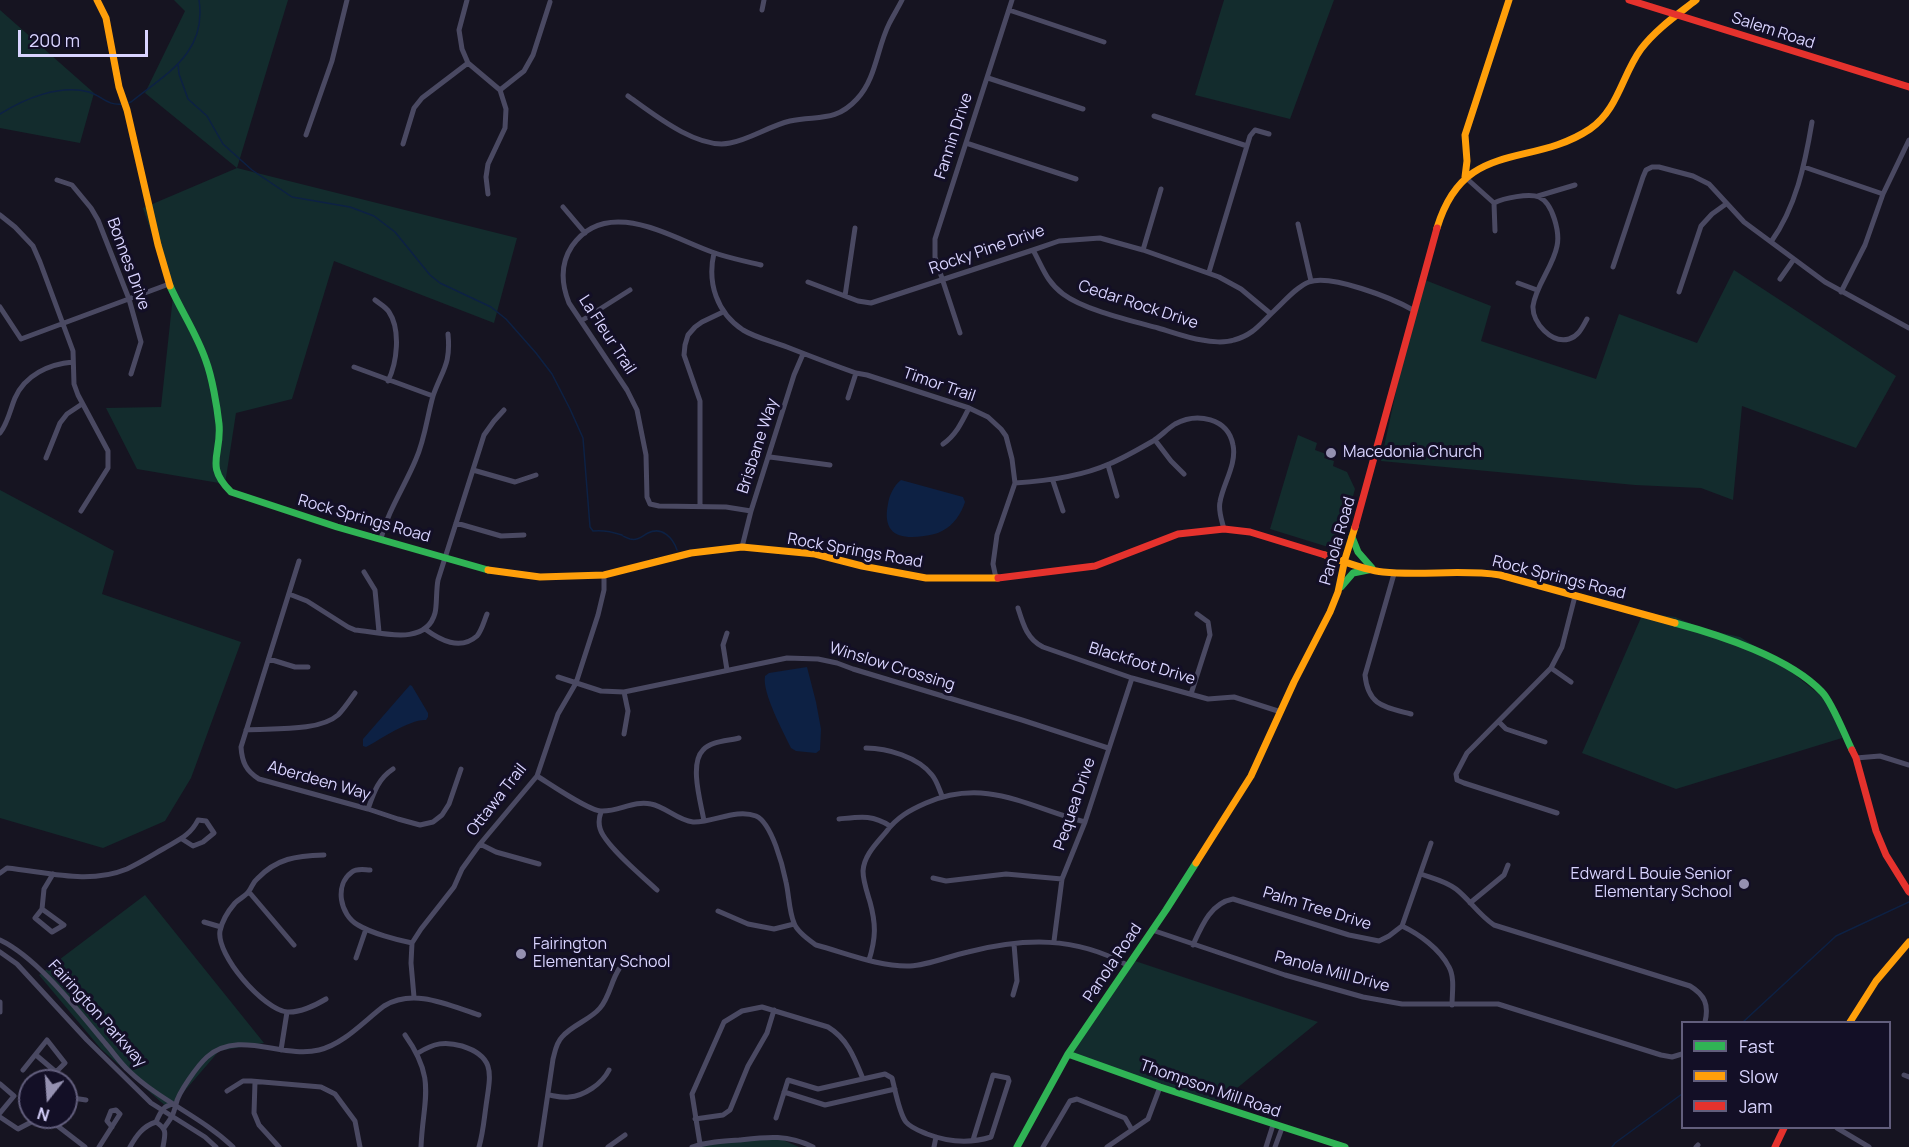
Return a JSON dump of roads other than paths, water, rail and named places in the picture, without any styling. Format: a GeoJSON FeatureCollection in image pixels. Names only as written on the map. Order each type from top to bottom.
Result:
{"type":"FeatureCollection","features":[{"type":"Feature","properties":{"kind":"street","name":"Rock Springs Road"},"geometry":{"type":"LineString","coordinates":[[97,0],[106,18],[122,94],[169,284],[207,362],[219,425],[215,466],[225,487],[231,492],[337,527],[487,570],[540,577],[604,575],[691,554],[742,547],[815,554],[926,578],[996,578],[1095,566],[1178,534],[1224,529],[1250,531],[1344,562],[1394,574],[1480,572],[1500,575],[1712,633],[1777,661],[1806,678],[1824,694],[1856,758],[1876,831],[1886,855],[1909,892]]}},
{"type":"Feature","properties":{"kind":"street"},"geometry":{"type":"LineString","coordinates":[[306,135],[332,61],[347,0]]}},
{"type":"Feature","properties":{"kind":"street"},"geometry":{"type":"LineString","coordinates":[[467,0],[460,23],[459,36],[468,63],[500,90],[506,109],[503,134],[488,164],[486,177],[488,194]]}},
{"type":"Feature","properties":{"kind":"street"},"geometry":{"type":"LineString","coordinates":[[762,10],[764,0]]}},
{"type":"Feature","properties":{"kind":"street"},"geometry":{"type":"LineString","coordinates":[[628,96],[689,136],[727,144],[772,126],[834,116],[856,100],[864,90],[888,24],[902,0]]}},
{"type":"Feature","properties":{"kind":"street","name":"Fannin Drive"},"geometry":{"type":"LineString","coordinates":[[960,333],[935,257],[935,239],[1012,0]]}},
{"type":"Feature","properties":{"kind":"street"},"geometry":{"type":"LineString","coordinates":[[1495,231],[1494,203],[1465,177],[1467,161],[1465,135],[1509,0]]}},
{"type":"Feature","properties":{"kind":"street","name":"Salem Road"},"geometry":{"type":"LineString","coordinates":[[1629,0],[1909,87]]}},
{"type":"Feature","properties":{"kind":"street","name":"Panola Road"},"geometry":{"type":"LineString","coordinates":[[1017,1147],[1068,1054],[1152,930],[1251,776],[1301,667],[1325,624],[1338,591],[1413,310],[1442,212],[1450,195],[1465,177],[1497,159],[1571,139],[1599,123],[1611,108],[1636,55],[1647,41],[1695,0]]}},
{"type":"Feature","properties":{"kind":"street"},"geometry":{"type":"LineString","coordinates":[[500,90],[524,70],[533,55],[550,2]]}},
{"type":"Feature","properties":{"kind":"street"},"geometry":{"type":"LineString","coordinates":[[1009,10],[1104,42]]}},
{"type":"Feature","properties":{"kind":"street"},"geometry":{"type":"LineString","coordinates":[[403,144],[414,108],[422,98],[468,63]]}},
{"type":"Feature","properties":{"kind":"street"},"geometry":{"type":"LineString","coordinates":[[987,78],[1083,109]]}},
{"type":"Feature","properties":{"kind":"street"},"geometry":{"type":"LineString","coordinates":[[1154,116],[1247,146]]}},
{"type":"Feature","properties":{"kind":"street"},"geometry":{"type":"LineString","coordinates":[[1771,242],[1789,212],[1804,167],[1812,122]]}},
{"type":"Feature","properties":{"kind":"street"},"geometry":{"type":"LineString","coordinates":[[1209,272],[1250,136],[1255,130],[1269,134]]}},
{"type":"Feature","properties":{"kind":"street"},"geometry":{"type":"LineString","coordinates":[[1841,292],[1865,245],[1883,194],[1909,140]]}},
{"type":"Feature","properties":{"kind":"street"},"geometry":{"type":"LineString","coordinates":[[966,143],[1076,179]]}},
{"type":"Feature","properties":{"kind":"street"},"geometry":{"type":"LineString","coordinates":[[1467,161],[1476,170]]}},
{"type":"Feature","properties":{"kind":"street"},"geometry":{"type":"LineString","coordinates":[[1613,267],[1646,170],[1659,167],[1693,176],[1709,184],[1744,222],[1824,282],[1909,327]]}},
{"type":"Feature","properties":{"kind":"street"},"geometry":{"type":"LineString","coordinates":[[1804,167],[1883,194]]}},
{"type":"Feature","properties":{"kind":"street","name":"Bonnes Drive"},"geometry":{"type":"LineString","coordinates":[[57,180],[72,185],[91,208],[98,220],[129,299],[141,342],[131,374]]}},
{"type":"Feature","properties":{"kind":"street"},"geometry":{"type":"LineString","coordinates":[[1494,203],[1501,199],[1538,196],[1575,185]]}},
{"type":"Feature","properties":{"kind":"street"},"geometry":{"type":"LineString","coordinates":[[1143,250],[1161,189]]}},
{"type":"Feature","properties":{"kind":"street"},"geometry":{"type":"LineString","coordinates":[[1538,196],[1544,200],[1552,212],[1558,235],[1557,248],[1538,290],[1533,307],[1534,316],[1540,326],[1559,339],[1570,339],[1580,331],[1587,319]]}},
{"type":"Feature","properties":{"kind":"street"},"geometry":{"type":"LineString","coordinates":[[1679,292],[1701,226],[1712,213],[1726,204]]}},
{"type":"Feature","properties":{"kind":"street"},"geometry":{"type":"LineString","coordinates":[[563,207],[585,233],[608,223],[635,223],[714,253],[762,265]]}},
{"type":"Feature","properties":{"kind":"street"},"geometry":{"type":"LineString","coordinates":[[0,215],[33,246],[73,351],[74,384],[82,404],[108,451],[108,468],[104,477],[81,511]]}},
{"type":"Feature","properties":{"kind":"street"},"geometry":{"type":"LineString","coordinates":[[1298,224],[1311,281],[1332,280],[1378,295],[1413,310]]}},
{"type":"Feature","properties":{"kind":"street"},"geometry":{"type":"LineString","coordinates":[[845,297],[855,228]]}},
{"type":"Feature","properties":{"kind":"street","name":"La Fleur Trail"},"geometry":{"type":"LineString","coordinates":[[585,233],[567,254],[562,273],[565,294],[574,312],[627,390],[637,410],[646,455],[647,496],[650,504],[751,511]]}},
{"type":"Feature","properties":{"kind":"street","name":"Rocky Pine Drive"},"geometry":{"type":"LineString","coordinates":[[808,282],[845,297],[871,303],[1059,240],[1091,237],[1143,250],[1209,272],[1241,289],[1271,314]]}},
{"type":"Feature","properties":{"kind":"street","name":"Cedar Rock Drive"},"geometry":{"type":"LineString","coordinates":[[1033,250],[1040,269],[1047,279],[1073,300],[1121,318],[1203,340],[1231,341],[1245,337],[1258,328],[1303,285],[1311,281]]}},
{"type":"Feature","properties":{"kind":"street"},"geometry":{"type":"LineString","coordinates":[[700,506],[700,401],[684,355],[688,335],[695,327],[723,312],[712,280],[714,253]]}},
{"type":"Feature","properties":{"kind":"street"},"geometry":{"type":"LineString","coordinates":[[1780,279],[1794,259]]}},
{"type":"Feature","properties":{"kind":"street"},"geometry":{"type":"LineString","coordinates":[[1518,283],[1538,290]]}},
{"type":"Feature","properties":{"kind":"street"},"geometry":{"type":"LineString","coordinates":[[0,307],[21,339],[169,284]]}},
{"type":"Feature","properties":{"kind":"street"},"geometry":{"type":"LineString","coordinates":[[581,321],[630,290]]}},
{"type":"Feature","properties":{"kind":"street"},"geometry":{"type":"LineString","coordinates":[[375,300],[388,310],[394,320],[397,354],[388,381]]}},
{"type":"Feature","properties":{"kind":"street","name":"Timor Trail"},"geometry":{"type":"LineString","coordinates":[[723,312],[743,330],[856,373],[969,408],[988,417],[1001,429],[1006,436],[1012,459],[1015,483],[997,535],[993,564],[996,578]]}},
{"type":"Feature","properties":{"kind":"street"},"geometry":{"type":"LineString","coordinates":[[381,539],[391,508],[418,456],[433,396],[447,363],[448,334]]}},
{"type":"Feature","properties":{"kind":"street","name":"Brisbane Way"},"geometry":{"type":"LineString","coordinates":[[742,547],[751,511],[770,457],[794,375],[803,354]]}},
{"type":"Feature","properties":{"kind":"street"},"geometry":{"type":"LineString","coordinates":[[0,433],[16,394],[24,384],[43,369],[60,363],[73,362]]}},
{"type":"Feature","properties":{"kind":"street"},"geometry":{"type":"LineString","coordinates":[[354,367],[433,396]]}},
{"type":"Feature","properties":{"kind":"street"},"geometry":{"type":"LineString","coordinates":[[848,398],[856,373]]}},
{"type":"Feature","properties":{"kind":"street"},"geometry":{"type":"LineString","coordinates":[[46,458],[60,423],[82,404]]}},
{"type":"Feature","properties":{"kind":"street"},"geometry":{"type":"LineString","coordinates":[[943,444],[959,428],[969,408]]}},
{"type":"Feature","properties":{"kind":"street"},"geometry":{"type":"LineString","coordinates":[[289,594],[307,601],[355,630],[408,636],[425,629],[436,613],[435,594],[438,580],[484,435],[504,410]]}},
{"type":"Feature","properties":{"kind":"street"},"geometry":{"type":"LineString","coordinates":[[1015,483],[1053,481],[1108,465],[1155,440],[1177,423],[1189,419],[1207,420],[1223,425],[1230,433],[1234,453],[1220,502],[1224,529]]}},
{"type":"Feature","properties":{"kind":"street"},"geometry":{"type":"LineString","coordinates":[[1155,440],[1184,474]]}},
{"type":"Feature","properties":{"kind":"street"},"geometry":{"type":"LineString","coordinates":[[770,457],[830,465]]}},
{"type":"Feature","properties":{"kind":"street"},"geometry":{"type":"LineString","coordinates":[[1108,465],[1117,496]]}},
{"type":"Feature","properties":{"kind":"street"},"geometry":{"type":"LineString","coordinates":[[473,470],[515,482],[536,475]]}},
{"type":"Feature","properties":{"kind":"street"},"geometry":{"type":"LineString","coordinates":[[1053,481],[1062,510]]}},
{"type":"Feature","properties":{"kind":"street"},"geometry":{"type":"LineString","coordinates":[[456,523],[501,536],[524,535]]}},
{"type":"Feature","properties":{"kind":"street"},"geometry":{"type":"LineString","coordinates":[[1352,536],[1358,552],[1374,570]]}},
{"type":"Feature","properties":{"kind":"street","name":"Aberdeen Way"},"geometry":{"type":"LineString","coordinates":[[299,561],[241,747],[242,759],[251,774],[259,779],[368,808],[420,825],[433,822],[442,815],[449,804],[461,769]]}},
{"type":"Feature","properties":{"kind":"street"},"geometry":{"type":"LineString","coordinates":[[1338,591],[1353,573],[1360,570],[1374,570]]}},
{"type":"Feature","properties":{"kind":"street"},"geometry":{"type":"LineString","coordinates":[[364,572],[375,590],[379,632]]}},
{"type":"Feature","properties":{"kind":"street"},"geometry":{"type":"LineString","coordinates":[[1394,574],[1365,675],[1366,684],[1369,693],[1382,706],[1411,714]]}},
{"type":"Feature","properties":{"kind":"street","name":"Ottawa Trail"},"geometry":{"type":"LineString","coordinates":[[412,943],[421,928],[454,887],[462,869],[480,844],[537,776],[558,714],[576,683],[598,615],[604,590],[604,575]]}},
{"type":"Feature","properties":{"kind":"street"},"geometry":{"type":"LineString","coordinates":[[1557,813],[1457,780],[1456,774],[1462,759],[1551,668],[1562,647],[1575,596]]}},
{"type":"Feature","properties":{"kind":"street","name":"Blackfoot Drive"},"geometry":{"type":"LineString","coordinates":[[1018,608],[1025,630],[1037,644],[1132,678],[1208,699],[1234,697],[1281,712]]}},
{"type":"Feature","properties":{"kind":"street"},"geometry":{"type":"LineString","coordinates":[[425,629],[438,639],[450,643],[465,642],[481,630],[487,614]]}},
{"type":"Feature","properties":{"kind":"street"},"geometry":{"type":"LineString","coordinates":[[1191,694],[1210,635],[1208,622],[1197,614]]}},
{"type":"Feature","properties":{"kind":"street"},"geometry":{"type":"LineString","coordinates":[[727,633],[723,645],[727,670]]}},
{"type":"Feature","properties":{"kind":"street","name":"Winslow Crossing"},"geometry":{"type":"LineString","coordinates":[[558,677],[601,691],[624,692],[787,658],[818,659],[1108,748]]}},
{"type":"Feature","properties":{"kind":"street"},"geometry":{"type":"LineString","coordinates":[[269,659],[295,667],[308,667]]}},
{"type":"Feature","properties":{"kind":"street"},"geometry":{"type":"LineString","coordinates":[[1551,668],[1571,682]]}},
{"type":"Feature","properties":{"kind":"street","name":"Pequea Drive"},"geometry":{"type":"LineString","coordinates":[[1054,941],[1062,879],[1085,822],[1132,678]]}},
{"type":"Feature","properties":{"kind":"street"},"geometry":{"type":"LineString","coordinates":[[624,692],[628,711],[624,734]]}},
{"type":"Feature","properties":{"kind":"street"},"geometry":{"type":"LineString","coordinates":[[246,730],[314,726],[338,715],[355,693]]}},
{"type":"Feature","properties":{"kind":"street"},"geometry":{"type":"LineString","coordinates":[[1499,722],[1506,729],[1545,742]]}},
{"type":"Feature","properties":{"kind":"street"},"geometry":{"type":"LineString","coordinates":[[704,821],[697,775],[699,756],[712,744],[739,738]]}},
{"type":"Feature","properties":{"kind":"street"},"geometry":{"type":"LineString","coordinates":[[866,748],[878,748],[913,760],[933,775],[942,796]]}},
{"type":"Feature","properties":{"kind":"street"},"geometry":{"type":"LineString","coordinates":[[1856,758],[1880,756],[1909,765]]}},
{"type":"Feature","properties":{"kind":"street"},"geometry":{"type":"LineString","coordinates":[[368,808],[377,785],[393,769]]}},
{"type":"Feature","properties":{"kind":"street"},"geometry":{"type":"LineString","coordinates":[[537,776],[601,812],[639,803],[651,804],[683,820],[694,822],[741,814],[757,816],[769,831],[781,861],[794,924],[816,945],[889,965],[912,966],[970,951],[1054,941],[1097,951],[1127,965]]}},
{"type":"Feature","properties":{"kind":"street"},"geometry":{"type":"LineString","coordinates":[[869,960],[874,942],[874,919],[866,892],[863,870],[869,852],[890,826],[906,812],[942,796],[996,795],[1014,798],[1085,822]]}},
{"type":"Feature","properties":{"kind":"street"},"geometry":{"type":"LineString","coordinates":[[601,812],[598,819],[602,833],[610,845],[657,890]]}},
{"type":"Feature","properties":{"kind":"street"},"geometry":{"type":"LineString","coordinates":[[839,819],[869,817],[879,819],[890,826]]}},
{"type":"Feature","properties":{"kind":"street"},"geometry":{"type":"LineString","coordinates":[[0,873],[7,868],[84,877],[125,870],[182,839],[193,829],[198,820],[206,821],[214,833],[203,842],[193,846],[182,839]]}},
{"type":"Feature","properties":{"kind":"street"},"geometry":{"type":"LineString","coordinates":[[1431,843],[1402,926],[1424,939],[1449,967],[1452,980],[1452,1005]]}},
{"type":"Feature","properties":{"kind":"street"},"geometry":{"type":"LineString","coordinates":[[480,844],[496,852],[539,864]]}},
{"type":"Feature","properties":{"kind":"street"},"geometry":{"type":"LineString","coordinates":[[324,855],[294,856],[268,869],[255,880],[249,892],[227,913],[219,934],[225,955],[263,1000],[272,1006],[287,1012],[308,1007],[326,999]]}},
{"type":"Feature","properties":{"kind":"street"},"geometry":{"type":"LineString","coordinates":[[1470,903],[1504,875],[1508,865]]}},
{"type":"Feature","properties":{"kind":"street"},"geometry":{"type":"LineString","coordinates":[[370,870],[358,869],[351,872],[343,884],[342,905],[349,918],[357,925],[412,943],[414,997]]}},
{"type":"Feature","properties":{"kind":"street"},"geometry":{"type":"LineString","coordinates":[[42,909],[64,925],[52,932],[35,918],[42,909],[44,889],[53,874]]}},
{"type":"Feature","properties":{"kind":"street"},"geometry":{"type":"LineString","coordinates":[[933,878],[946,881],[1006,874],[1062,879]]}},
{"type":"Feature","properties":{"kind":"street"},"geometry":{"type":"LineString","coordinates":[[1421,874],[1457,889],[1481,916],[1494,925],[1690,986],[1701,993],[1706,1002],[1705,1021]]}},
{"type":"Feature","properties":{"kind":"street"},"geometry":{"type":"LineString","coordinates":[[249,892],[294,945]]}},
{"type":"Feature","properties":{"kind":"street","name":"Palm Tree Drive"},"geometry":{"type":"LineString","coordinates":[[1193,945],[1209,914],[1222,901],[1233,899],[1371,940],[1379,941],[1402,926]]}},
{"type":"Feature","properties":{"kind":"street"},"geometry":{"type":"LineString","coordinates":[[718,911],[747,924],[774,928],[794,924]]}},
{"type":"Feature","properties":{"kind":"street"},"geometry":{"type":"LineString","coordinates":[[204,922],[221,927]]}},
{"type":"Feature","properties":{"kind":"street"},"geometry":{"type":"LineString","coordinates":[[356,958],[366,929]]}},
{"type":"Feature","properties":{"kind":"street","name":"Panola Mill Drive"},"geometry":{"type":"LineString","coordinates":[[1152,930],[1285,975],[1363,998],[1402,1004],[1498,1004],[1661,1055],[1672,1057],[1681,1055]]}},
{"type":"Feature","properties":{"kind":"street","name":"Fairington Parkway"},"geometry":{"type":"LineString","coordinates":[[0,940],[34,964],[76,1008],[128,1070],[150,1089],[214,1131],[233,1147]]}},
{"type":"Feature","properties":{"kind":"street"},"geometry":{"type":"LineString","coordinates":[[1851,1021],[1876,981],[1909,942]]}},
{"type":"Feature","properties":{"kind":"street"},"geometry":{"type":"LineString","coordinates":[[1013,995],[1017,981],[1014,944]]}},
{"type":"Feature","properties":{"kind":"street","name":"Fairington Parkway"},"geometry":{"type":"LineString","coordinates":[[0,952],[17,964],[87,1040],[151,1103],[205,1137],[216,1147]]}},
{"type":"Feature","properties":{"kind":"street"},"geometry":{"type":"LineString","coordinates":[[540,1147],[556,1046],[562,1037],[600,1009],[606,1000],[613,978],[620,969]]}},
{"type":"Feature","properties":{"kind":"street"},"geometry":{"type":"LineString","coordinates":[[163,1147],[164,1128],[176,1109],[175,1104],[200,1065],[215,1052],[238,1044],[281,1050],[310,1051],[327,1047],[342,1040],[384,1005],[414,997],[436,1001],[478,1015]]}},
{"type":"Feature","properties":{"kind":"street"},"geometry":{"type":"LineString","coordinates":[[0,1002],[0,1012]]}},
{"type":"Feature","properties":{"kind":"street"},"geometry":{"type":"LineString","coordinates":[[700,1144],[692,1094],[724,1022],[742,1011],[762,1006],[828,1027],[846,1042],[863,1079]]}},
{"type":"Feature","properties":{"kind":"street"},"geometry":{"type":"LineString","coordinates":[[695,1119],[723,1115],[730,1110],[747,1066],[767,1033],[774,1010]]}},
{"type":"Feature","properties":{"kind":"street"},"geometry":{"type":"LineString","coordinates":[[281,1050],[287,1012]]}},
{"type":"Feature","properties":{"kind":"street"},"geometry":{"type":"LineString","coordinates":[[405,1035],[418,1053],[426,1077],[427,1089],[421,1147]]}},
{"type":"Feature","properties":{"kind":"street"},"geometry":{"type":"LineString","coordinates":[[24,1069],[46,1040],[65,1063],[59,1069]]}},
{"type":"Feature","properties":{"kind":"street"},"geometry":{"type":"LineString","coordinates":[[418,1053],[436,1044],[449,1042],[476,1050],[484,1059],[490,1070],[490,1080],[483,1131],[478,1147]]}},
{"type":"Feature","properties":{"kind":"street","name":"Thompson Mill Road"},"geometry":{"type":"LineString","coordinates":[[1068,1054],[1273,1125],[1345,1147]]}},
{"type":"Feature","properties":{"kind":"street"},"geometry":{"type":"LineString","coordinates":[[36,1055],[52,1069]]}},
{"type":"Feature","properties":{"kind":"street"},"geometry":{"type":"LineString","coordinates":[[549,1095],[566,1098],[585,1092],[604,1079],[609,1070]]}},
{"type":"Feature","properties":{"kind":"street"},"geometry":{"type":"LineString","coordinates":[[776,1118],[788,1080],[818,1089],[885,1074],[892,1078],[906,1122],[922,1132],[948,1141],[972,1140],[991,1137],[1008,1078],[993,1075],[972,1140]]}},
{"type":"Feature","properties":{"kind":"street"},"geometry":{"type":"LineString","coordinates":[[227,1091],[243,1081],[321,1087],[335,1094],[356,1121],[360,1147]]}},
{"type":"Feature","properties":{"kind":"street"},"geometry":{"type":"LineString","coordinates":[[255,1082],[254,1113],[259,1125],[279,1147]]}},
{"type":"Feature","properties":{"kind":"street"},"geometry":{"type":"LineString","coordinates":[[0,1084],[14,1096],[0,1115],[18,1130],[20,1129]]}},
{"type":"Feature","properties":{"kind":"street"},"geometry":{"type":"LineString","coordinates":[[1107,1147],[1148,1119],[1160,1087]]}},
{"type":"Feature","properties":{"kind":"street"},"geometry":{"type":"LineString","coordinates":[[784,1092],[825,1105],[895,1089]]}},
{"type":"Feature","properties":{"kind":"street"},"geometry":{"type":"LineString","coordinates":[[78,1099],[86,1100]]}},
{"type":"Feature","properties":{"kind":"street"},"geometry":{"type":"LineString","coordinates":[[1043,1147],[1070,1101],[1077,1100],[1125,1118],[1132,1130]]}},
{"type":"Feature","properties":{"kind":"street"},"geometry":{"type":"LineString","coordinates":[[130,1147],[135,1137],[147,1125],[156,1122],[167,1105],[175,1104]]}},
{"type":"Feature","properties":{"kind":"street"},"geometry":{"type":"LineString","coordinates":[[156,1122],[164,1128]]}},
{"type":"Feature","properties":{"kind":"street"},"geometry":{"type":"LineString","coordinates":[[1267,1144],[1273,1125]]}},
{"type":"Feature","properties":{"kind":"street"},"geometry":{"type":"LineString","coordinates":[[99,1147],[112,1127]]}},
{"type":"Feature","properties":{"kind":"street"},"geometry":{"type":"LineString","coordinates":[[1275,1147],[1282,1128]]}},
{"type":"Feature","properties":{"kind":"street"},"geometry":{"type":"LineString","coordinates":[[61,1129],[85,1147]]}},
{"type":"Feature","properties":{"kind":"street"},"geometry":{"type":"LineString","coordinates":[[1775,1147],[1784,1129]]}},
{"type":"Feature","properties":{"kind":"street"},"geometry":{"type":"LineString","coordinates":[[1838,1129],[1869,1147]]}},
{"type":"Feature","properties":{"kind":"street"},"geometry":{"type":"LineString","coordinates":[[608,1147],[626,1135]]}},
{"type":"Feature","properties":{"kind":"street"},"geometry":{"type":"LineString","coordinates":[[692,1147],[700,1144],[777,1136],[813,1147]]}},
{"type":"Feature","properties":{"kind":"street"},"geometry":{"type":"LineString","coordinates":[[934,1147],[936,1137]]}},
{"type":"Feature","properties":{"kind":"water"},"geometry":{"type":"Polygon","coordinates":[[[901,480],[963,497],[965,502],[959,515],[950,526],[936,534],[907,537],[894,532],[887,522],[888,504],[892,491],[901,480]]]}},
{"type":"Feature","properties":{"kind":"water"},"geometry":{"type":"Polygon","coordinates":[[[807,667],[821,729],[820,750],[816,753],[796,751],[791,748],[774,712],[765,683],[765,676],[769,673],[807,667]]]}},
{"type":"Feature","properties":{"kind":"water"},"geometry":{"type":"Polygon","coordinates":[[[410,685],[428,713],[426,720],[412,723],[366,747],[363,746],[363,739],[410,685]]]}},
{"type":"Feature","properties":{"kind":"waterway"},"geometry":{"type":"LineString","coordinates":[[127,103],[170,71],[190,48],[197,34],[200,18],[199,0]]}},
{"type":"Feature","properties":{"kind":"waterway"},"geometry":{"type":"LineString","coordinates":[[178,64],[188,99],[207,116],[223,144],[252,170],[292,197],[350,207],[374,216],[395,232],[430,275],[440,283],[491,307],[506,319],[552,374],[583,438],[590,527],[593,531],[612,532],[633,539],[638,539],[653,531],[662,532],[673,541],[677,550]]}},
{"type":"Feature","properties":{"kind":"waterway"},"geometry":{"type":"LineString","coordinates":[[0,114],[31,98],[66,90],[89,92],[109,102],[123,104]]}},
{"type":"Feature","properties":{"kind":"waterway"},"geometry":{"type":"LineString","coordinates":[[1744,1021],[1836,936],[1909,902]]}},
{"type":"Feature","properties":{"kind":"waterway"},"geometry":{"type":"LineString","coordinates":[[1612,1147],[1681,1095]]}},
{"type":"Feature","properties":{"kind":"place","name":"Macedonia Church"},"geometry":{"type":"Point","coordinates":[1331,453]}},
{"type":"Feature","properties":{"kind":"place","name":"Edward L Bouie Senior Elementary School"},"geometry":{"type":"Point","coordinates":[1744,884]}},
{"type":"Feature","properties":{"kind":"place","name":"Fairington Elementary School"},"geometry":{"type":"Point","coordinates":[521,954]}}]}
